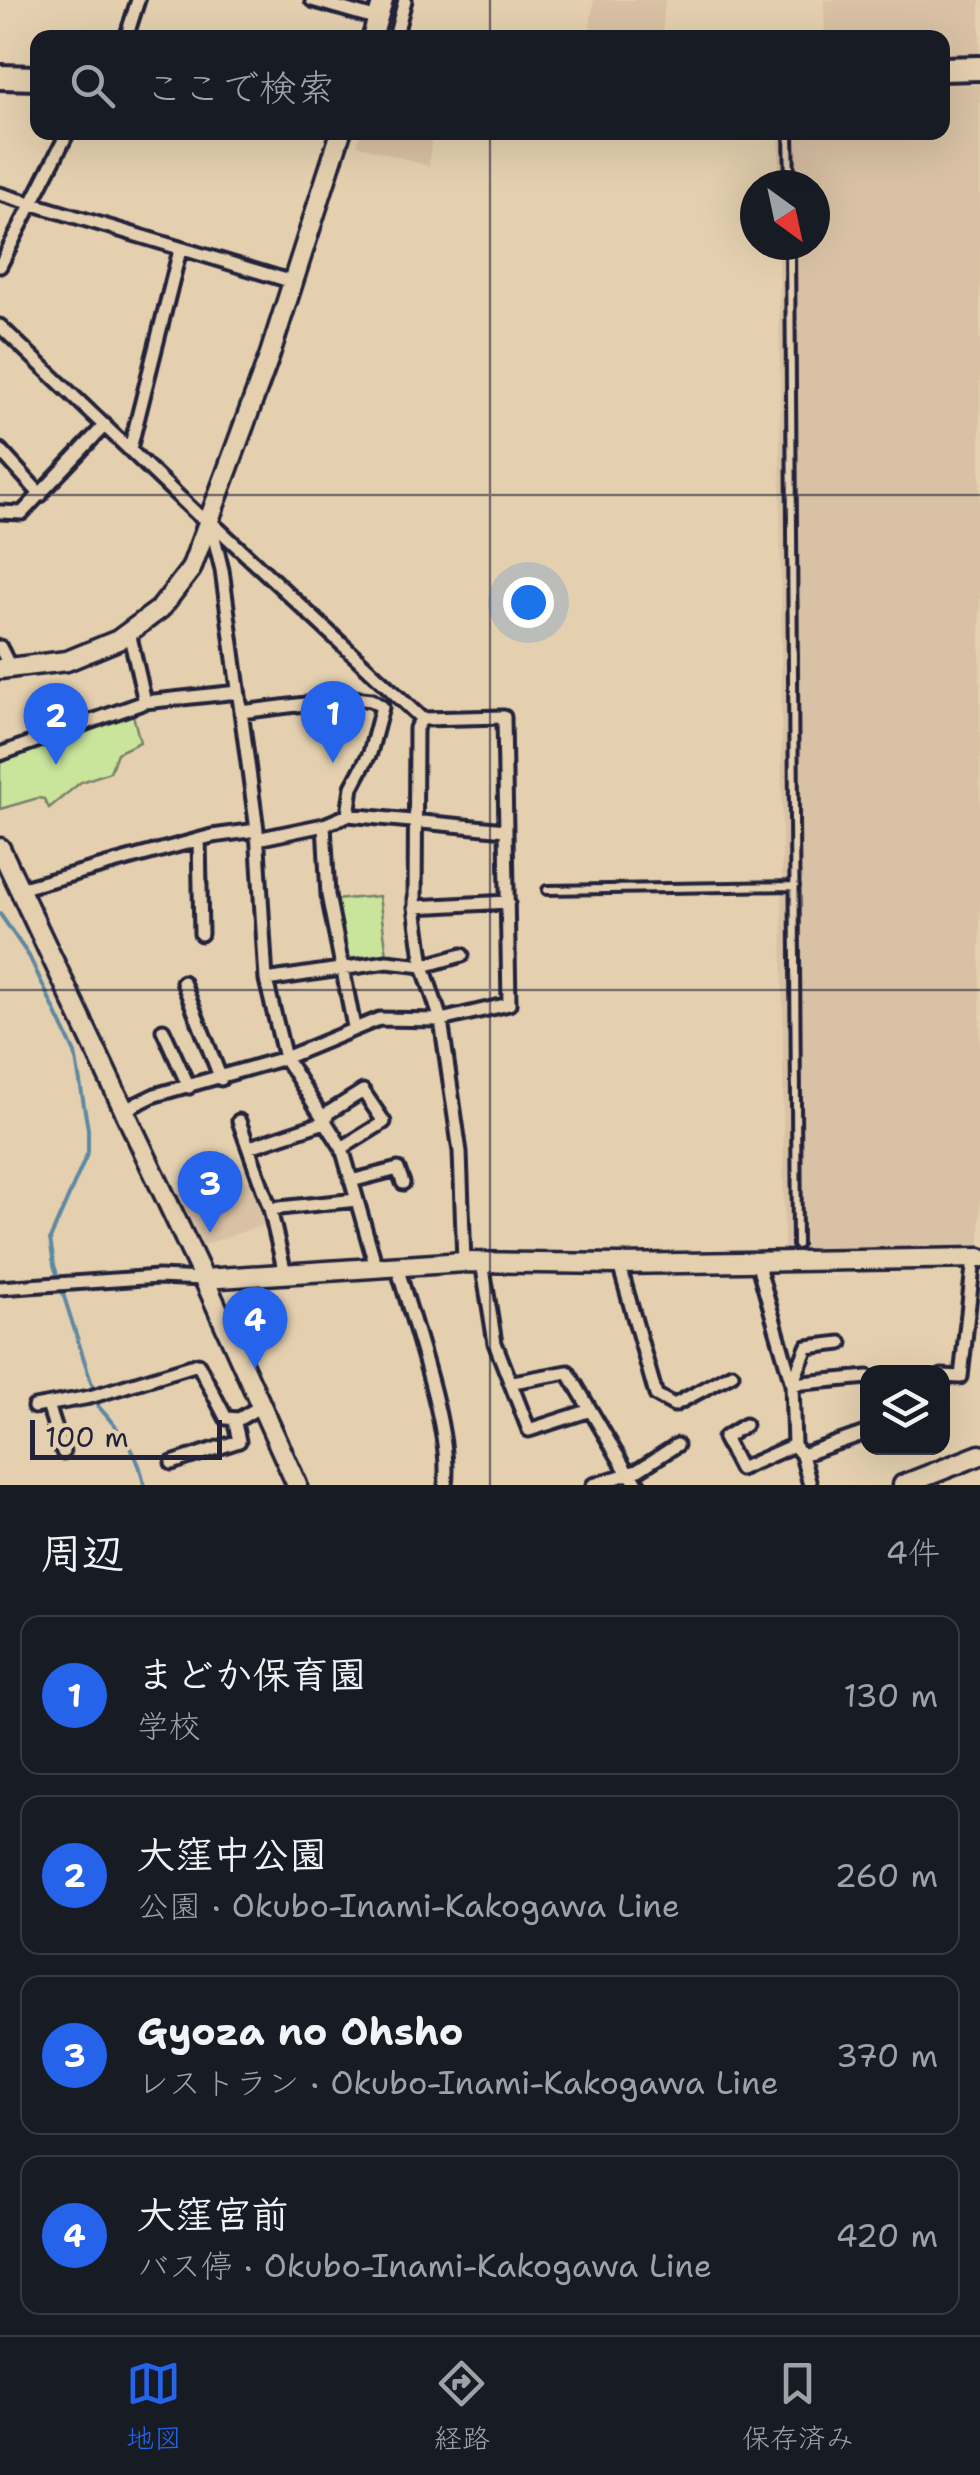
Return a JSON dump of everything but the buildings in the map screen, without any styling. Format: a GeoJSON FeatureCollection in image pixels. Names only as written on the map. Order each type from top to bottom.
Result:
{"type":"FeatureCollection","features":[{"type":"Feature","properties":{"kind":"highway"},"geometry":{"type":"LineString","coordinates":[[950,68],[980,68]]}},
{"type":"Feature","properties":{"kind":"highway"},"geometry":{"type":"LineString","coordinates":[[0,77],[30,78]]}},
{"type":"Feature","properties":{"kind":"street"},"geometry":{"type":"LineString","coordinates":[[129,30],[138,0]]}},
{"type":"Feature","properties":{"kind":"street"},"geometry":{"type":"LineString","coordinates":[[312,0],[359,14],[375,28],[383,0]]}},
{"type":"Feature","properties":{"kind":"street"},"geometry":{"type":"LineString","coordinates":[[359,14],[363,0]]}},
{"type":"Feature","properties":{"kind":"street"},"geometry":{"type":"LineString","coordinates":[[397,30],[405,0]]}},
{"type":"Feature","properties":{"kind":"street"},"geometry":{"type":"LineString","coordinates":[[0,266],[64,140]]}},
{"type":"Feature","properties":{"kind":"street"},"geometry":{"type":"LineString","coordinates":[[0,647],[5,668],[67,661],[129,632],[160,608],[190,569],[293,282],[338,140]]}},
{"type":"Feature","properties":{"kind":"street"},"geometry":{"type":"LineString","coordinates":[[0,194],[293,282]]}},
{"type":"Feature","properties":{"kind":"street"},"geometry":{"type":"LineString","coordinates":[[130,449],[180,250]]}},
{"type":"Feature","properties":{"kind":"street"},"geometry":{"type":"LineString","coordinates":[[0,326],[198,515],[210,521],[422,719],[504,718],[510,1004],[442,1020],[378,1019],[285,1058],[155,1095],[124,1110]]}},
{"type":"Feature","properties":{"kind":"street"},"geometry":{"type":"LineString","coordinates":[[0,512],[22,513],[105,424]]}},
{"type":"Feature","properties":{"kind":"street"},"geometry":{"type":"LineString","coordinates":[[0,450],[41,496]]}},
{"type":"Feature","properties":{"kind":"street"},"geometry":{"type":"LineString","coordinates":[[210,521],[222,570],[257,835],[266,980],[285,1058],[342,1148],[376,1267]]}},
{"type":"Feature","properties":{"kind":"street"},"geometry":{"type":"LineString","coordinates":[[129,632],[145,702]]}},
{"type":"Feature","properties":{"kind":"street"},"geometry":{"type":"LineString","coordinates":[[371,700],[386,686]]}},
{"type":"Feature","properties":{"kind":"street"},"geometry":{"type":"LineString","coordinates":[[0,754],[145,702],[238,692]]}},
{"type":"Feature","properties":{"kind":"street"},"geometry":{"type":"LineString","coordinates":[[241,712],[353,698],[371,700],[382,707],[370,754],[352,787],[348,815]]}},
{"type":"Feature","properties":{"kind":"street"},"geometry":{"type":"LineString","coordinates":[[422,719],[416,728],[415,907],[423,966],[442,1020],[473,1262],[505,1372],[513,1382],[530,1430],[588,1410]]}},
{"type":"Feature","properties":{"kind":"street"},"geometry":{"type":"LineString","coordinates":[[20,889],[198,840],[324,825],[348,815],[506,830]]}},
{"type":"Feature","properties":{"kind":"street"},"geometry":{"type":"LineString","coordinates":[[324,825],[328,896],[354,1027]]}},
{"type":"Feature","properties":{"kind":"street"},"geometry":{"type":"LineString","coordinates":[[198,840],[202,934]]}},
{"type":"Feature","properties":{"kind":"street"},"geometry":{"type":"LineString","coordinates":[[0,848],[204,1278],[297,1485]]}},
{"type":"Feature","properties":{"kind":"street"},"geometry":{"type":"LineString","coordinates":[[415,907],[508,902]]}},
{"type":"Feature","properties":{"kind":"street"},"geometry":{"type":"LineString","coordinates":[[266,980],[342,966],[387,962],[423,966],[462,956]]}},
{"type":"Feature","properties":{"kind":"street"},"geometry":{"type":"LineString","coordinates":[[183,982],[221,1079]]}},
{"type":"Feature","properties":{"kind":"street"},"geometry":{"type":"LineString","coordinates":[[163,1030],[188,1087]]}},
{"type":"Feature","properties":{"kind":"street"},"geometry":{"type":"LineString","coordinates":[[325,1122],[328,1113],[363,1091],[384,1122],[342,1148]]}},
{"type":"Feature","properties":{"kind":"street"},"geometry":{"type":"LineString","coordinates":[[239,1120],[270,1209],[285,1272]]}},
{"type":"Feature","properties":{"kind":"street"},"geometry":{"type":"LineString","coordinates":[[250,1147],[325,1122]]}},
{"type":"Feature","properties":{"kind":"street"},"geometry":{"type":"LineString","coordinates":[[351,1181],[398,1168],[403,1183]]}},
{"type":"Feature","properties":{"kind":"street"},"geometry":{"type":"LineString","coordinates":[[270,1209],[357,1200]]}},
{"type":"Feature","properties":{"kind":"street"},"geometry":{"type":"LineString","coordinates":[[0,1288],[473,1262],[620,1264],[977,1258],[960,1378],[950,1377]]}},
{"type":"Feature","properties":{"kind":"street"},"geometry":{"type":"LineString","coordinates":[[757,1262],[792,1384],[798,1450],[810,1485]]}},
{"type":"Feature","properties":{"kind":"street"},"geometry":{"type":"LineString","coordinates":[[620,1264],[656,1394],[674,1405],[732,1374]]}},
{"type":"Feature","properties":{"kind":"street"},"geometry":{"type":"LineString","coordinates":[[397,1266],[439,1418],[448,1467],[445,1485]]}},
{"type":"Feature","properties":{"kind":"street"},"geometry":{"type":"LineString","coordinates":[[792,1384],[807,1347],[841,1344]]}},
{"type":"Feature","properties":{"kind":"street"},"geometry":{"type":"LineString","coordinates":[[34,1408],[95,1396],[198,1364],[226,1418],[239,1419],[261,1406]]}},
{"type":"Feature","properties":{"kind":"street"},"geometry":{"type":"LineString","coordinates":[[513,1382],[568,1372],[588,1410],[639,1485]]}},
{"type":"Feature","properties":{"kind":"street"},"geometry":{"type":"LineString","coordinates":[[792,1384],[860,1378]]}},
{"type":"Feature","properties":{"kind":"street"},"geometry":{"type":"LineString","coordinates":[[48,1405],[63,1452]]}},
{"type":"Feature","properties":{"kind":"street"},"geometry":{"type":"LineString","coordinates":[[172,1463],[240,1441],[234,1419]]}},
{"type":"Feature","properties":{"kind":"street"},"geometry":{"type":"LineString","coordinates":[[745,1425],[724,1438],[740,1469],[860,1434]]}},
{"type":"Feature","properties":{"kind":"street"},"geometry":{"type":"LineString","coordinates":[[593,1485],[637,1471],[677,1445]]}},
{"type":"Feature","properties":{"kind":"street"},"geometry":{"type":"LineString","coordinates":[[902,1485],[980,1455]]}},
{"type":"Feature","properties":{"kind":"lane"},"geometry":{"type":"LineString","coordinates":[[789,140],[790,170]]}},
{"type":"Feature","properties":{"kind":"lane"},"geometry":{"type":"LineString","coordinates":[[790,260],[797,1245]]}},
{"type":"Feature","properties":{"kind":"lane"},"geometry":{"type":"LineString","coordinates":[[546,890],[796,886]]}},
{"type":"Feature","properties":{"kind":"shaded area"},"geometry":{"type":"Polygon","coordinates":[[[594,0],[665,0],[663,30],[589,30],[594,0]]]}},
{"type":"Feature","properties":{"kind":"shaded area"},"geometry":{"type":"Polygon","coordinates":[[[824,0],[980,0],[980,54],[950,54],[950,30],[825,30],[824,0]]]}},
{"type":"Feature","properties":{"kind":"shaded area"},"geometry":{"type":"Polygon","coordinates":[[[950,85],[980,85],[980,1248],[784,1249],[779,260],[830,260],[830,170],[779,170],[779,140],[950,140],[950,85]]]}},
{"type":"Feature","properties":{"kind":"shaded area"},"geometry":{"type":"Polygon","coordinates":[[[358,140],[431,140],[429,166],[357,145],[358,140]]]}},
{"type":"Feature","properties":{"kind":"shaded area"},"geometry":{"type":"Polygon","coordinates":[[[252,1180],[263,1225],[200,1246],[173,1195],[252,1180]]]}},
{"type":"Feature","properties":{"kind":"green space"},"geometry":{"type":"Polygon","coordinates":[[[133,715],[140,742],[117,753],[110,772],[81,782],[49,808],[44,799],[38,798],[0,809],[0,760],[133,715]]]}},
{"type":"Feature","properties":{"kind":"green space"},"geometry":{"type":"Polygon","coordinates":[[[379,896],[387,955],[349,959],[343,956],[335,900],[379,896]]]}},
{"type":"Feature","properties":{"kind":"waterway"},"geometry":{"type":"LineString","coordinates":[[0,914],[29,956],[75,1053],[88,1152],[50,1239],[54,1265],[94,1391]]}},
{"type":"Feature","properties":{"kind":"waterway"},"geometry":{"type":"LineString","coordinates":[[96,1400],[133,1452],[144,1485]]}},
{"type":"Feature","properties":{"kind":"place","name":"まどか保育園"},"geometry":{"type":"Point","coordinates":[333,763]}},
{"type":"Feature","properties":{"kind":"place","name":"大窪中公園"},"geometry":{"type":"Point","coordinates":[56,765]}},
{"type":"Feature","properties":{"kind":"place","name":"Gyoza no Ohsho"},"geometry":{"type":"Point","coordinates":[210,1233]}},
{"type":"Feature","properties":{"kind":"place","name":"大窪宮前"},"geometry":{"type":"Point","coordinates":[255,1369]}}]}
